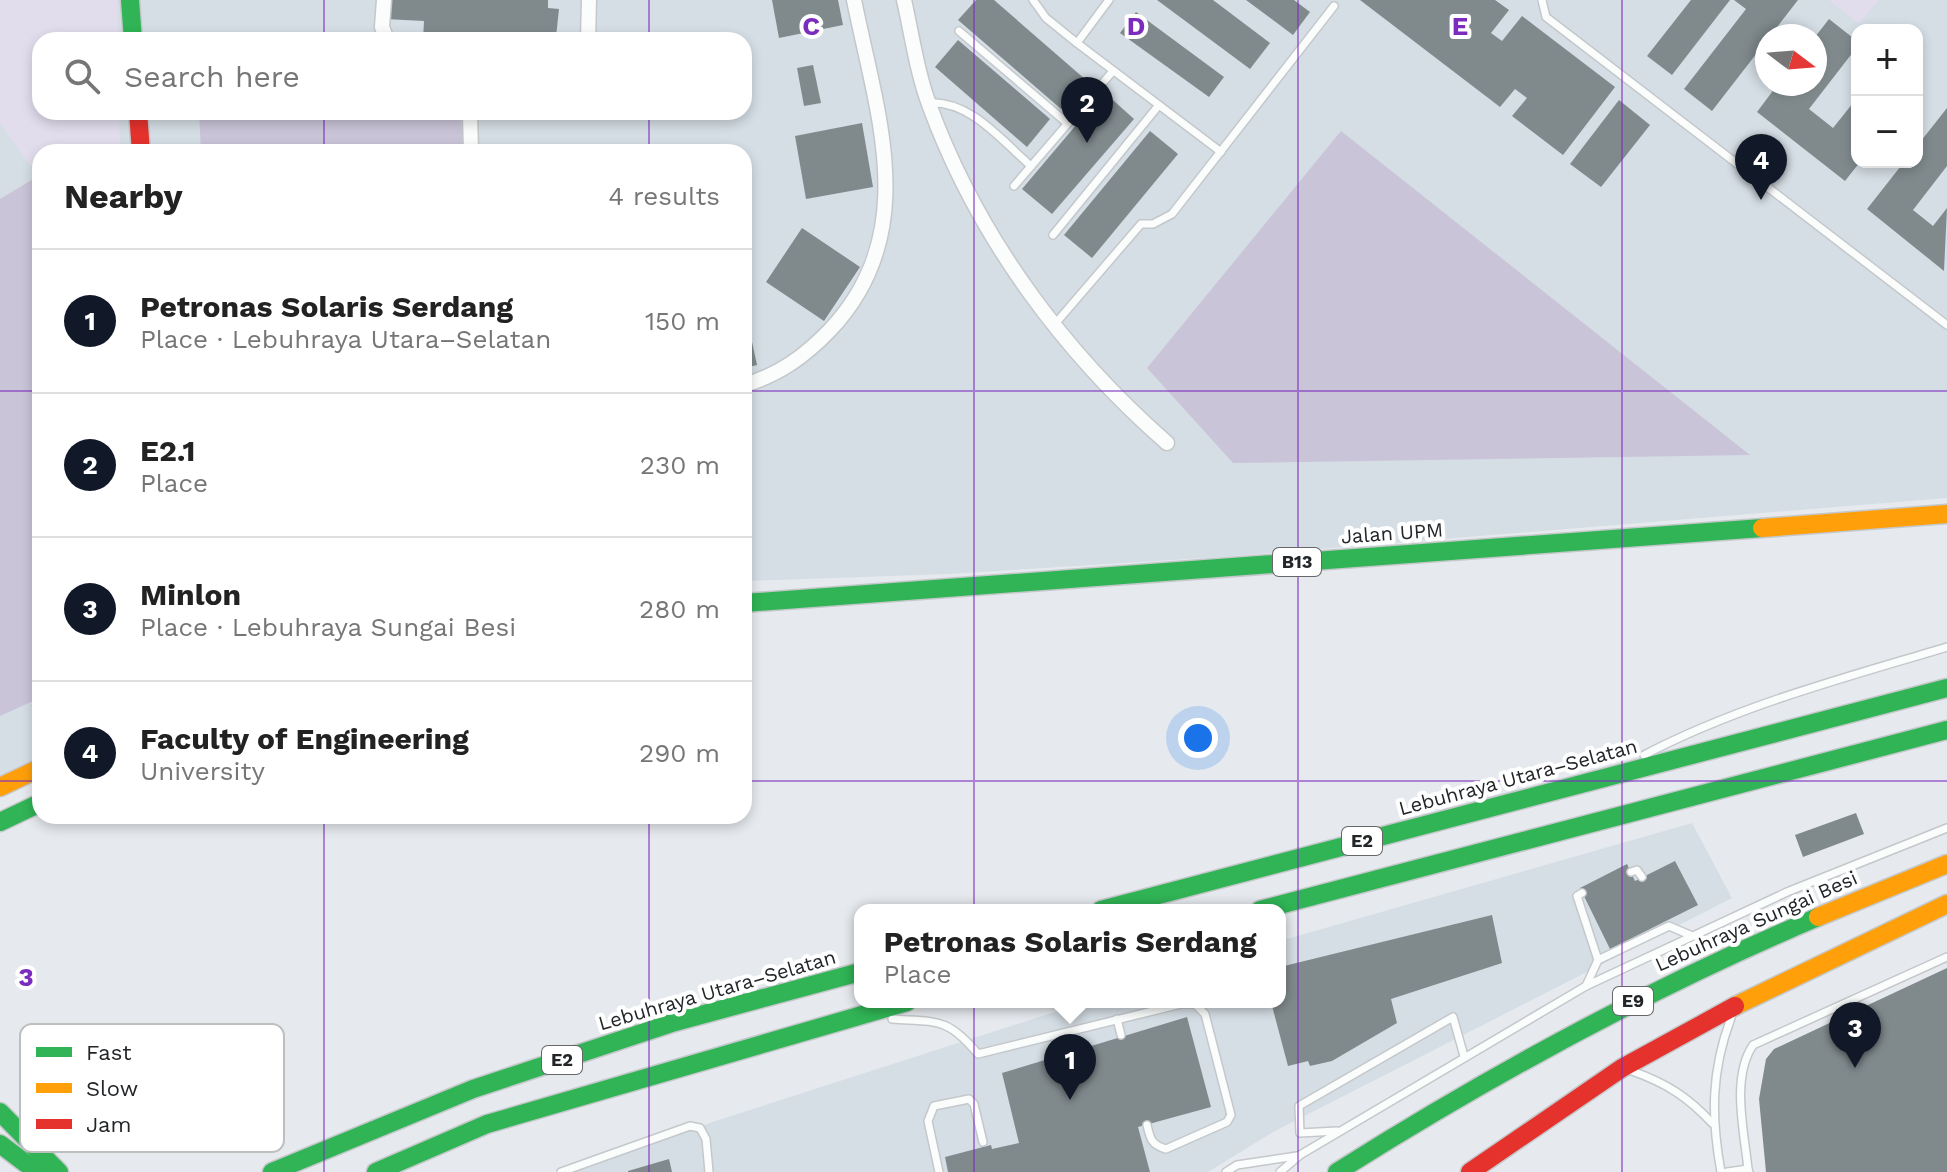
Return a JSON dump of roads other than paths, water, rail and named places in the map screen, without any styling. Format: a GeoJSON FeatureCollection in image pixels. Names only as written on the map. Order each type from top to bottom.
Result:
{"type":"FeatureCollection","features":[{"type":"Feature","properties":{"kind":"main road"},"geometry":{"type":"LineString","coordinates":[[130,0],[132,32]]}},
{"type":"Feature","properties":{"kind":"main road"},"geometry":{"type":"LineString","coordinates":[[139,120],[140,144]]}},
{"type":"Feature","properties":{"kind":"main road","name":"Jalan UPM"},"geometry":{"type":"LineString","coordinates":[[752,602],[1947,514]]}},
{"type":"Feature","properties":{"kind":"main road","name":"Lebuhraya Utara–Selatan"},"geometry":{"type":"LineString","coordinates":[[1124,904],[1947,688]]}},
{"type":"Feature","properties":{"kind":"main road","name":"E2"},"geometry":{"type":"LineString","coordinates":[[1284,904],[1947,730]]}},
{"type":"Feature","properties":{"kind":"main road"},"geometry":{"type":"LineString","coordinates":[[0,787],[32,772]]}},
{"type":"Feature","properties":{"kind":"main road"},"geometry":{"type":"LineString","coordinates":[[0,822],[32,807]]}},
{"type":"Feature","properties":{"kind":"main road","name":"Lebuhraya Sungai Besi"},"geometry":{"type":"LineString","coordinates":[[1337,1172],[1391,1137],[1591,1021],[1742,950],[1947,864]]}},
{"type":"Feature","properties":{"kind":"main road"},"geometry":{"type":"LineString","coordinates":[[1470,1172],[1622,1068],[1737,1005],[1947,904]]}},
{"type":"Feature","properties":{"kind":"main road","name":"Lebuhraya Utara–Selatan"},"geometry":{"type":"LineString","coordinates":[[272,1172],[473,1089],[675,1022],[854,974]]}},
{"type":"Feature","properties":{"kind":"main road","name":"E2"},"geometry":{"type":"LineString","coordinates":[[376,1172],[487,1124],[885,1008]]}},
{"type":"Feature","properties":{"kind":"main road"},"geometry":{"type":"LineString","coordinates":[[0,1112],[20,1132]]}},
{"type":"Feature","properties":{"kind":"main road"},"geometry":{"type":"LineString","coordinates":[[1376,1172],[1391,1137]]}},
{"type":"Feature","properties":{"kind":"main road"},"geometry":{"type":"LineString","coordinates":[[0,1144],[37,1172]]}},
{"type":"Feature","properties":{"kind":"main road"},"geometry":{"type":"LineString","coordinates":[[39,1152],[59,1172]]}},
{"type":"Feature","properties":{"kind":"street"},"geometry":{"type":"LineString","coordinates":[[384,0],[384,32]]}},
{"type":"Feature","properties":{"kind":"street"},"geometry":{"type":"LineString","coordinates":[[588,32],[589,0]]}},
{"type":"Feature","properties":{"kind":"street"},"geometry":{"type":"LineString","coordinates":[[752,381],[805,356],[845,314],[873,269],[886,218],[888,165],[854,0]]}},
{"type":"Feature","properties":{"kind":"street"},"geometry":{"type":"LineString","coordinates":[[904,0],[928,103],[946,148],[1007,263],[1115,397],[1167,443]]}},
{"type":"Feature","properties":{"kind":"street"},"geometry":{"type":"LineString","coordinates":[[470,120],[471,144]]}},
{"type":"Feature","properties":{"kind":"lane"},"geometry":{"type":"LineString","coordinates":[[1033,0],[1046,18],[1221,152]]}},
{"type":"Feature","properties":{"kind":"lane"},"geometry":{"type":"LineString","coordinates":[[1077,43],[1109,0]]}},
{"type":"Feature","properties":{"kind":"lane"},"geometry":{"type":"LineString","coordinates":[[1542,0],[1546,17],[1947,325]]}},
{"type":"Feature","properties":{"kind":"lane"},"geometry":{"type":"LineString","coordinates":[[1055,324],[1141,224],[1153,224],[1172,214],[1334,6]]}},
{"type":"Feature","properties":{"kind":"lane"},"geometry":{"type":"LineString","coordinates":[[959,31],[1067,123]]}},
{"type":"Feature","properties":{"kind":"lane"},"geometry":{"type":"LineString","coordinates":[[1014,186],[1113,71]]}},
{"type":"Feature","properties":{"kind":"lane"},"geometry":{"type":"LineString","coordinates":[[928,103],[947,102],[964,108],[1031,166]]}},
{"type":"Feature","properties":{"kind":"lane"},"geometry":{"type":"LineString","coordinates":[[1053,235],[1159,105]]}},
{"type":"Feature","properties":{"kind":"lane"},"geometry":{"type":"LineString","coordinates":[[1599,778],[1697,728],[1776,699],[1947,647]]}},
{"type":"Feature","properties":{"kind":"lane"},"geometry":{"type":"LineString","coordinates":[[1280,1172],[1300,1155],[1341,1130],[1586,986],[1690,935],[1947,828]]}},
{"type":"Feature","properties":{"kind":"lane"},"geometry":{"type":"LineString","coordinates":[[1631,872],[1637,870],[1642,877]]}},
{"type":"Feature","properties":{"kind":"lane"},"geometry":{"type":"LineString","coordinates":[[1582,893],[1577,896],[1598,960]]}},
{"type":"Feature","properties":{"kind":"lane"},"geometry":{"type":"LineString","coordinates":[[1286,911],[1315,896]]}},
{"type":"Feature","properties":{"kind":"lane"},"geometry":{"type":"LineString","coordinates":[[1586,986],[1598,960],[1668,924],[1690,935]]}},
{"type":"Feature","properties":{"kind":"lane"},"geometry":{"type":"LineString","coordinates":[[1727,1172],[1749,1170],[1741,1076],[1745,1058],[1753,1045],[1947,957]]}},
{"type":"Feature","properties":{"kind":"lane"},"geometry":{"type":"LineString","coordinates":[[1721,1172],[1712,1123],[1713,1082],[1723,1040],[1737,1005]]}},
{"type":"Feature","properties":{"kind":"lane"},"geometry":{"type":"LineString","coordinates":[[855,1016],[941,1022],[958,1030],[978,1054],[1162,1008]]}},
{"type":"Feature","properties":{"kind":"lane"},"geometry":{"type":"LineString","coordinates":[[1147,1125],[1150,1140],[1166,1149],[1227,1122],[1231,1115],[1205,1014],[1199,1008]]}},
{"type":"Feature","properties":{"kind":"lane"},"geometry":{"type":"LineString","coordinates":[[1341,1130],[1300,1133],[1299,1106],[1453,1017],[1464,1056]]}},
{"type":"Feature","properties":{"kind":"lane"},"geometry":{"type":"LineString","coordinates":[[1117,1019],[1121,1035]]}},
{"type":"Feature","properties":{"kind":"lane"},"geometry":{"type":"LineString","coordinates":[[1622,1068],[1660,1080],[1689,1097],[1712,1123]]}},
{"type":"Feature","properties":{"kind":"lane"},"geometry":{"type":"LineString","coordinates":[[939,1172],[928,1121],[934,1106],[969,1099],[974,1104],[983,1142]]}},
{"type":"Feature","properties":{"kind":"lane"},"geometry":{"type":"LineString","coordinates":[[561,1172],[690,1126],[700,1128],[706,1139],[709,1172]]}},
{"type":"Feature","properties":{"kind":"lane"},"geometry":{"type":"LineString","coordinates":[[1226,1172],[1237,1165],[1300,1155]]}},
{"type":"Feature","properties":{"kind":"place","name":"E2.1"},"geometry":{"type":"Point","coordinates":[1087,143]}},
{"type":"Feature","properties":{"kind":"place","name":"Faculty of Engineering"},"geometry":{"type":"Point","coordinates":[1761,200]}},
{"type":"Feature","properties":{"kind":"place","name":"Minlon"},"geometry":{"type":"Point","coordinates":[1855,1068]}},
{"type":"Feature","properties":{"kind":"place","name":"Petronas Solaris Serdang"},"geometry":{"type":"Point","coordinates":[1070,1100]}}]}
